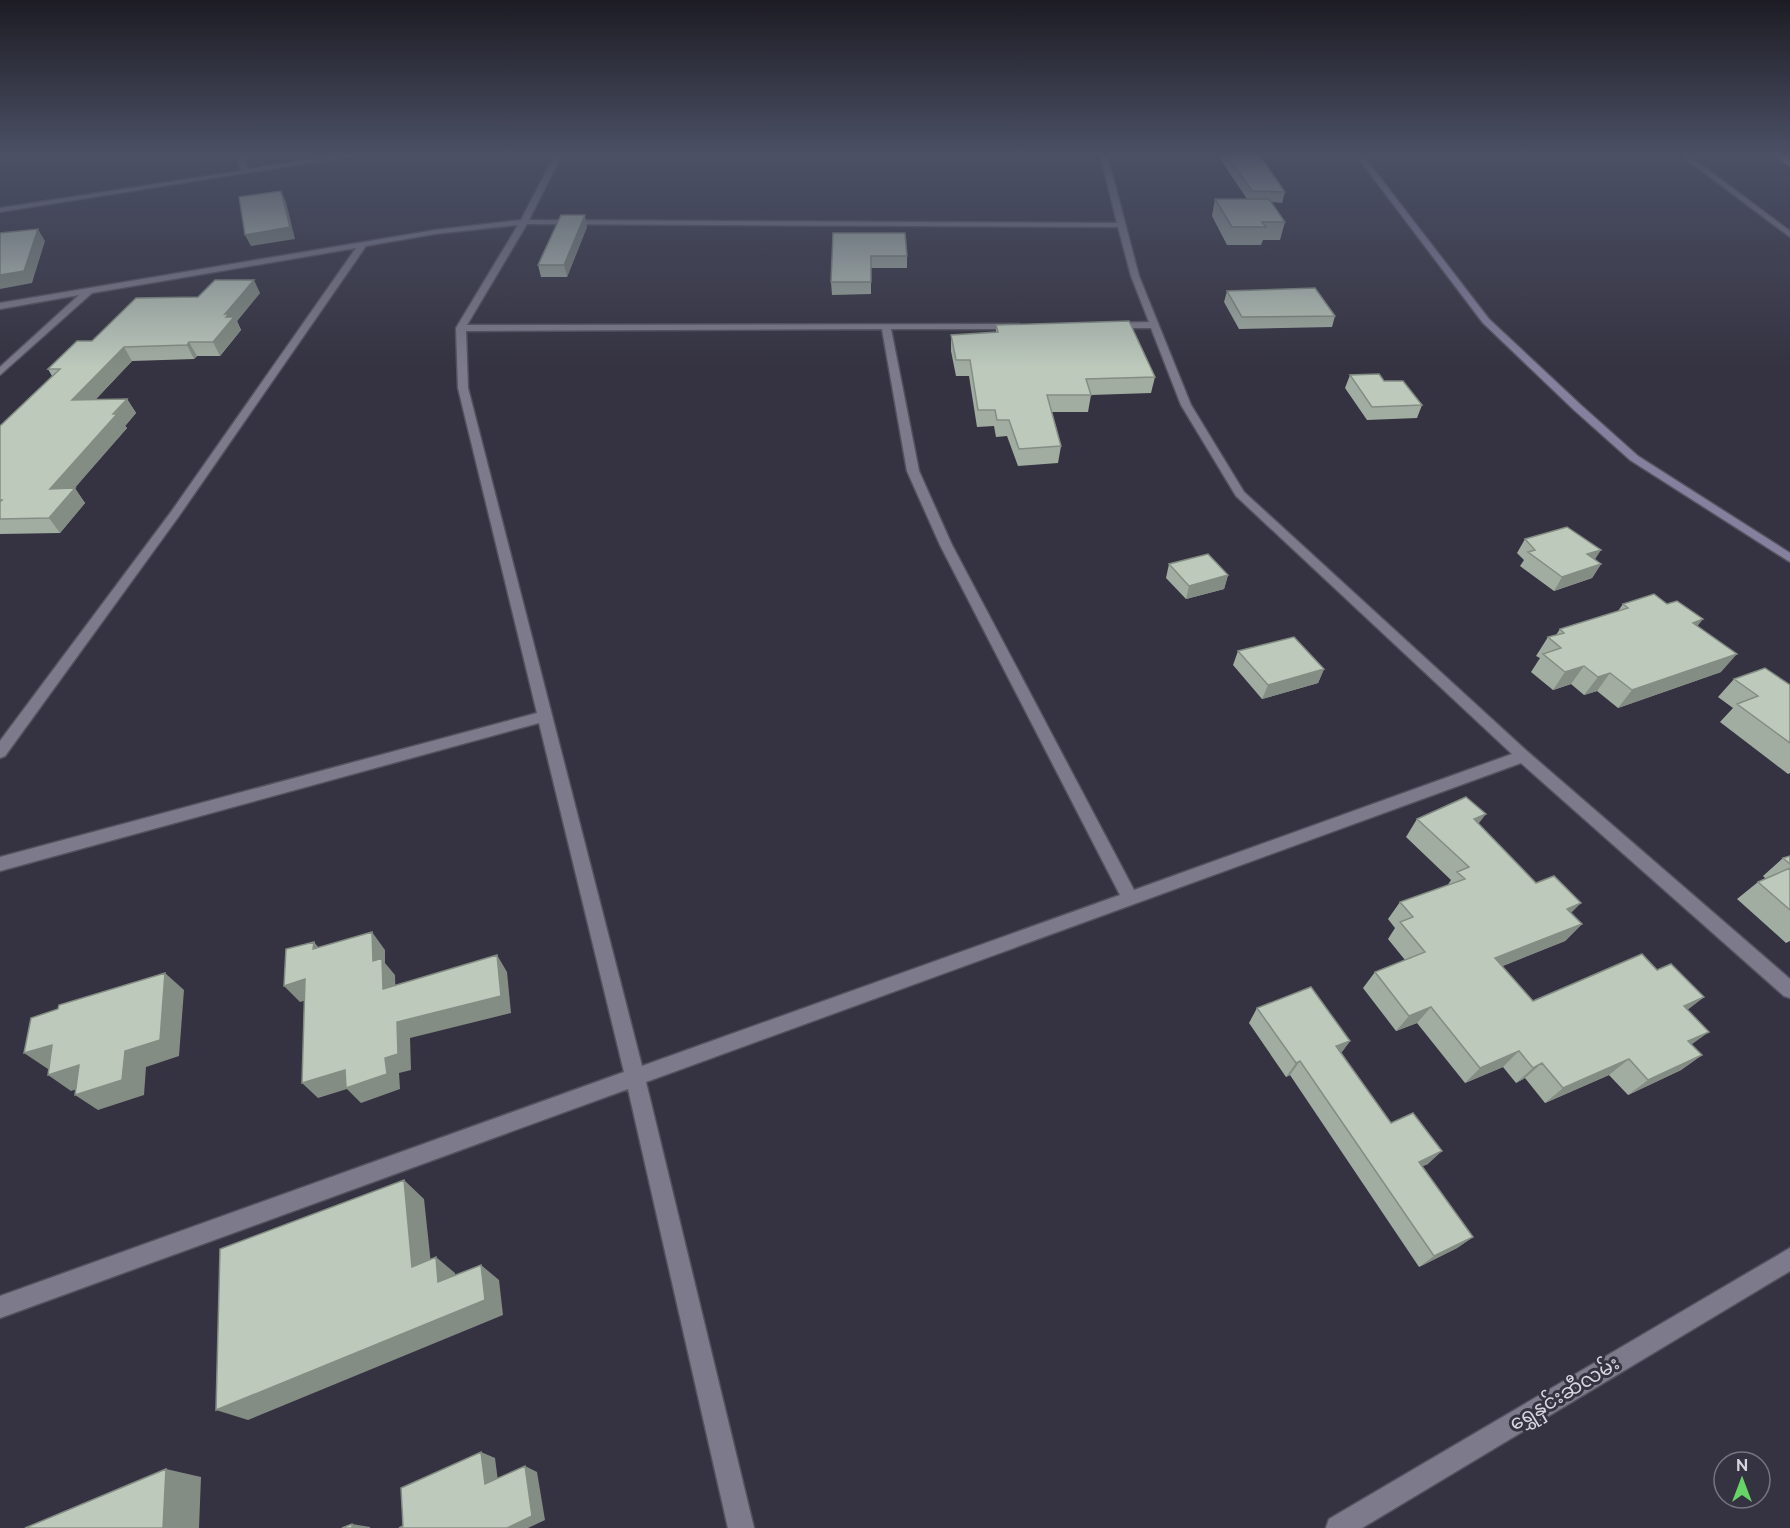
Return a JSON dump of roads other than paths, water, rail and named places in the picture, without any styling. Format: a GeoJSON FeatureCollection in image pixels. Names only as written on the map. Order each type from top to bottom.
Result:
{"type":"FeatureCollection","features":[{"type":"Feature","properties":{"kind":"street"},"geometry":{"type":"LineString","coordinates":[[0,306],[363,244],[500,225]]}},
{"type":"Feature","properties":{"kind":"street"},"geometry":{"type":"LineString","coordinates":[[522,225],[461,328],[463,388],[635,1078],[741,1528]]}},
{"type":"Feature","properties":{"kind":"street"},"geometry":{"type":"LineString","coordinates":[[1120,225],[1135,276],[1186,405],[1240,494],[1522,756],[1790,990]]}},
{"type":"Feature","properties":{"kind":"street"},"geometry":{"type":"LineString","coordinates":[[1412,225],[1485,321],[1634,458],[1790,558]]}},
{"type":"Feature","properties":{"kind":"street"},"geometry":{"type":"LineString","coordinates":[[1776,225],[1790,236]]}},
{"type":"Feature","properties":{"kind":"street"},"geometry":{"type":"LineString","coordinates":[[0,752],[175,514],[363,244]]}},
{"type":"Feature","properties":{"kind":"street"},"geometry":{"type":"LineString","coordinates":[[0,372],[90,290]]}},
{"type":"Feature","properties":{"kind":"street"},"geometry":{"type":"LineString","coordinates":[[1096,326],[1154,325]]}},
{"type":"Feature","properties":{"kind":"street"},"geometry":{"type":"LineString","coordinates":[[461,328],[1026,326]]}},
{"type":"Feature","properties":{"kind":"street"},"geometry":{"type":"LineString","coordinates":[[886,327],[913,471],[946,546],[1130,898]]}},
{"type":"Feature","properties":{"kind":"street"},"geometry":{"type":"LineString","coordinates":[[0,864],[545,716]]}},
{"type":"Feature","properties":{"kind":"street"},"geometry":{"type":"LineString","coordinates":[[0,1307],[1522,756]]}},
{"type":"Feature","properties":{"kind":"street","name":"ရွှေနှင်းဆီလမ်း"},"geometry":{"type":"LineString","coordinates":[[1338,1528],[1790,1259]]}}]}
